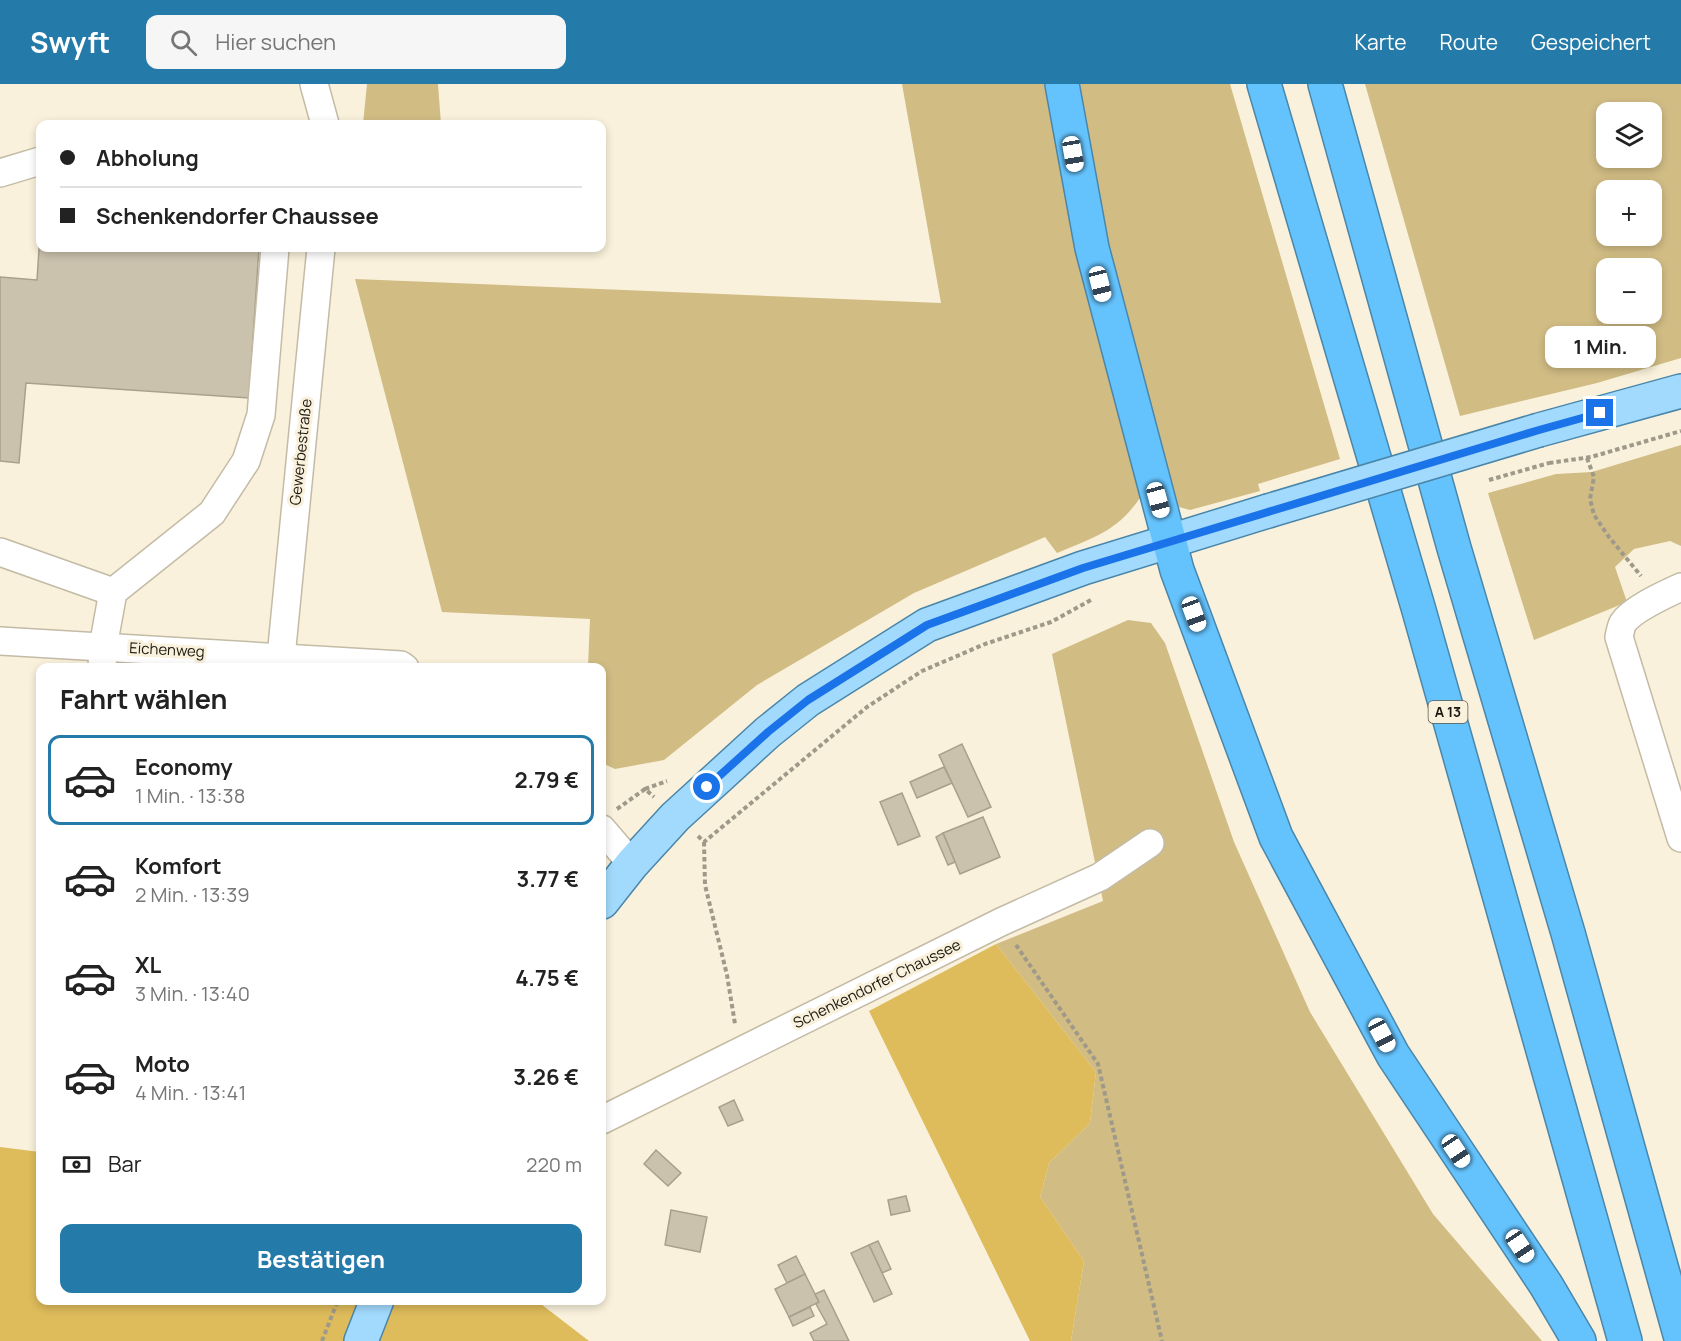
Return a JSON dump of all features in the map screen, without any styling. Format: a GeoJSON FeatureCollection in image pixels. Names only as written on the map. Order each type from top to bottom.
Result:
{"type":"FeatureCollection","features":[{"type":"Feature","properties":{"kind":"highway"},"geometry":{"type":"LineString","coordinates":[[1062,84],[1092,248],[1177,570],[1276,837],[1393,1055],[1546,1285],[1580,1341]]}},
{"type":"Feature","properties":{"kind":"highway","name":"A 13"},"geometry":{"type":"LineString","coordinates":[[1264,84],[1418,607],[1626,1341]]}},
{"type":"Feature","properties":{"kind":"highway"},"geometry":{"type":"LineString","coordinates":[[1325,84],[1454,548],[1568,933],[1681,1338]]}},
{"type":"Feature","properties":{"kind":"main road"},"geometry":{"type":"LineString","coordinates":[[606,897],[632,864],[675,817],[761,738],[808,700],[927,625],[1083,568],[1169,541],[1539,430],[1681,391]]}},
{"type":"Feature","properties":{"kind":"main road"},"geometry":{"type":"LineString","coordinates":[[361,1341],[375,1305]]}},
{"type":"Feature","properties":{"kind":"street"},"geometry":{"type":"LineString","coordinates":[[320,106],[332,84]]}},
{"type":"Feature","properties":{"kind":"street"},"geometry":{"type":"LineString","coordinates":[[0,173],[36,162]]}},
{"type":"Feature","properties":{"kind":"street"},"geometry":{"type":"LineString","coordinates":[[102,657],[113,592],[212,513],[246,461],[261,415],[275,252]]}},
{"type":"Feature","properties":{"kind":"street","name":"Gewerbestraße"},"geometry":{"type":"LineString","coordinates":[[281,657],[321,252]]}},
{"type":"Feature","properties":{"kind":"street"},"geometry":{"type":"LineString","coordinates":[[0,552],[113,592]]}},
{"type":"Feature","properties":{"kind":"street"},"geometry":{"type":"LineString","coordinates":[[1670,592],[1624,622],[1619,637],[1681,838]]}},
{"type":"Feature","properties":{"kind":"street","name":"Eichenweg"},"geometry":{"type":"LineString","coordinates":[[0,641],[102,657],[281,657],[371,663]]}},
{"type":"Feature","properties":{"kind":"street"},"geometry":{"type":"LineString","coordinates":[[606,822],[632,864]]}},
{"type":"Feature","properties":{"kind":"street","name":"Schenkendorfer Chaussee"},"geometry":{"type":"LineString","coordinates":[[606,1118],[1000,922],[1100,877],[1150,843]]}},
{"type":"Feature","properties":{"kind":"path"},"geometry":{"type":"LineString","coordinates":[[1549,463],[1587,458],[1681,432]]}},
{"type":"Feature","properties":{"kind":"path"},"geometry":{"type":"LineString","coordinates":[[1587,458],[1594,477],[1590,499],[1594,515],[1609,537],[1670,592]]}},
{"type":"Feature","properties":{"kind":"path"},"geometry":{"type":"LineString","coordinates":[[704,842],[867,707],[922,671],[985,644],[1051,622],[1095,598]]}},
{"type":"Feature","properties":{"kind":"path"},"geometry":{"type":"LineString","coordinates":[[606,822],[645,789],[704,842],[705,885],[727,975],[740,1052]]}},
{"type":"Feature","properties":{"kind":"path"},"geometry":{"type":"LineString","coordinates":[[1000,922],[1098,1064],[1162,1341]]}},
{"type":"Feature","properties":{"kind":"path"},"geometry":{"type":"LineString","coordinates":[[322,1341],[336,1305]]}},
{"type":"Feature","properties":{"kind":"shaded area"},"geometry":{"type":"Polygon","coordinates":[[[367,84],[438,84],[441,120],[363,120],[367,84]]]}},
{"type":"Feature","properties":{"kind":"shaded area"},"geometry":{"type":"Polygon","coordinates":[[[902,84],[1051,84],[1144,492],[1116,524],[1084,542],[1057,553],[1045,537],[914,593],[757,685],[664,760],[615,769],[606,765],[606,663],[588,663],[590,619],[442,612],[355,279],[941,303],[902,84]]]}},
{"type":"Feature","properties":{"kind":"shaded area"},"geometry":{"type":"Polygon","coordinates":[[[1078,84],[1230,84],[1340,459],[1258,484],[1260,491],[1190,510],[1179,507],[1122,313],[1101,229],[1078,84]]]}},
{"type":"Feature","properties":{"kind":"shaded area"},"geometry":{"type":"Polygon","coordinates":[[[1365,84],[1681,84],[1681,358],[1597,383],[1460,416],[1365,84]]]}},
{"type":"Feature","properties":{"kind":"shaded area"},"geometry":{"type":"Polygon","coordinates":[[[1681,445],[1681,546],[1670,541],[1634,549],[1615,567],[1627,602],[1534,640],[1488,493],[1556,474],[1592,472],[1681,445]]]}},
{"type":"Feature","properties":{"kind":"shaded area"},"geometry":{"type":"Polygon","coordinates":[[[1128,620],[1151,623],[1165,643],[1234,842],[1310,1012],[1433,1214],[1542,1341],[1071,1341],[1084,1261],[1040,1197],[1049,1163],[1090,1123],[1096,1072],[996,944],[1103,901],[1052,654],[1128,620]]]}},
{"type":"Feature","properties":{"kind":"shaded area"},"geometry":{"type":"Polygon","coordinates":[[[996,944],[1096,1072],[1090,1123],[1049,1163],[1040,1197],[1084,1261],[1071,1341],[1030,1341],[869,1011],[996,944]]]}},
{"type":"Feature","properties":{"kind":"shaded area"},"geometry":{"type":"Polygon","coordinates":[[[0,1147],[36,1152],[36,1305],[542,1305],[589,1341],[0,1341],[0,1147]]]}},
{"type":"Feature","properties":{"kind":"building"},"geometry":{"type":"Polygon","coordinates":[[[39,252],[259,252],[249,398],[26,383],[19,463],[0,461],[0,277],[37,280],[39,252]]]}},
{"type":"Feature","properties":{"kind":"building"},"geometry":{"type":"Polygon","coordinates":[[[962,744],[991,807],[968,817],[939,755],[962,744]]]}},
{"type":"Feature","properties":{"kind":"building"},"geometry":{"type":"Polygon","coordinates":[[[944,767],[952,783],[917,798],[910,782],[944,767]]]}},
{"type":"Feature","properties":{"kind":"building"},"geometry":{"type":"Polygon","coordinates":[[[902,793],[920,836],[898,845],[880,802],[902,793]]]}},
{"type":"Feature","properties":{"kind":"building"},"geometry":{"type":"Polygon","coordinates":[[[983,817],[1000,857],[960,874],[943,833],[983,817]]]}},
{"type":"Feature","properties":{"kind":"building"},"geometry":{"type":"Polygon","coordinates":[[[943,833],[955,862],[948,865],[936,837],[943,833]]]}},
{"type":"Feature","properties":{"kind":"building"},"geometry":{"type":"Polygon","coordinates":[[[734,1100],[743,1120],[728,1126],[719,1107],[734,1100]]]}},
{"type":"Feature","properties":{"kind":"building"},"geometry":{"type":"Polygon","coordinates":[[[656,1150],[681,1173],[668,1186],[644,1164],[656,1150]]]}},
{"type":"Feature","properties":{"kind":"building"},"geometry":{"type":"Polygon","coordinates":[[[906,1196],[910,1211],[891,1215],[888,1200],[906,1196]]]}},
{"type":"Feature","properties":{"kind":"building"},"geometry":{"type":"Polygon","coordinates":[[[671,1210],[707,1217],[700,1252],[665,1245],[671,1210]]]}},
{"type":"Feature","properties":{"kind":"building"},"geometry":{"type":"Polygon","coordinates":[[[878,1241],[891,1269],[882,1273],[869,1245],[878,1241]]]}},
{"type":"Feature","properties":{"kind":"building"},"geometry":{"type":"Polygon","coordinates":[[[869,1245],[892,1294],[874,1302],[851,1253],[869,1245]]]}},
{"type":"Feature","properties":{"kind":"building"},"geometry":{"type":"Polygon","coordinates":[[[796,1256],[805,1274],[787,1283],[778,1265],[796,1256]]]}},
{"type":"Feature","properties":{"kind":"building"},"geometry":{"type":"Polygon","coordinates":[[[805,1274],[819,1302],[789,1317],[775,1289],[805,1274]]]}},
{"type":"Feature","properties":{"kind":"building"},"geometry":{"type":"Polygon","coordinates":[[[824,1290],[849,1341],[814,1341],[810,1333],[827,1324],[816,1304],[819,1302],[815,1294],[824,1290]]]}},
{"type":"Feature","properties":{"kind":"building"},"geometry":{"type":"Polygon","coordinates":[[[810,1307],[814,1316],[793,1326],[789,1317],[810,1307]]]}},
{"type":"Feature","properties":{"kind":"route"},"geometry":{"type":"LineString","coordinates":[[707,787],[768,732],[808,700],[927,625],[1083,568],[1600,413]]}}]}
